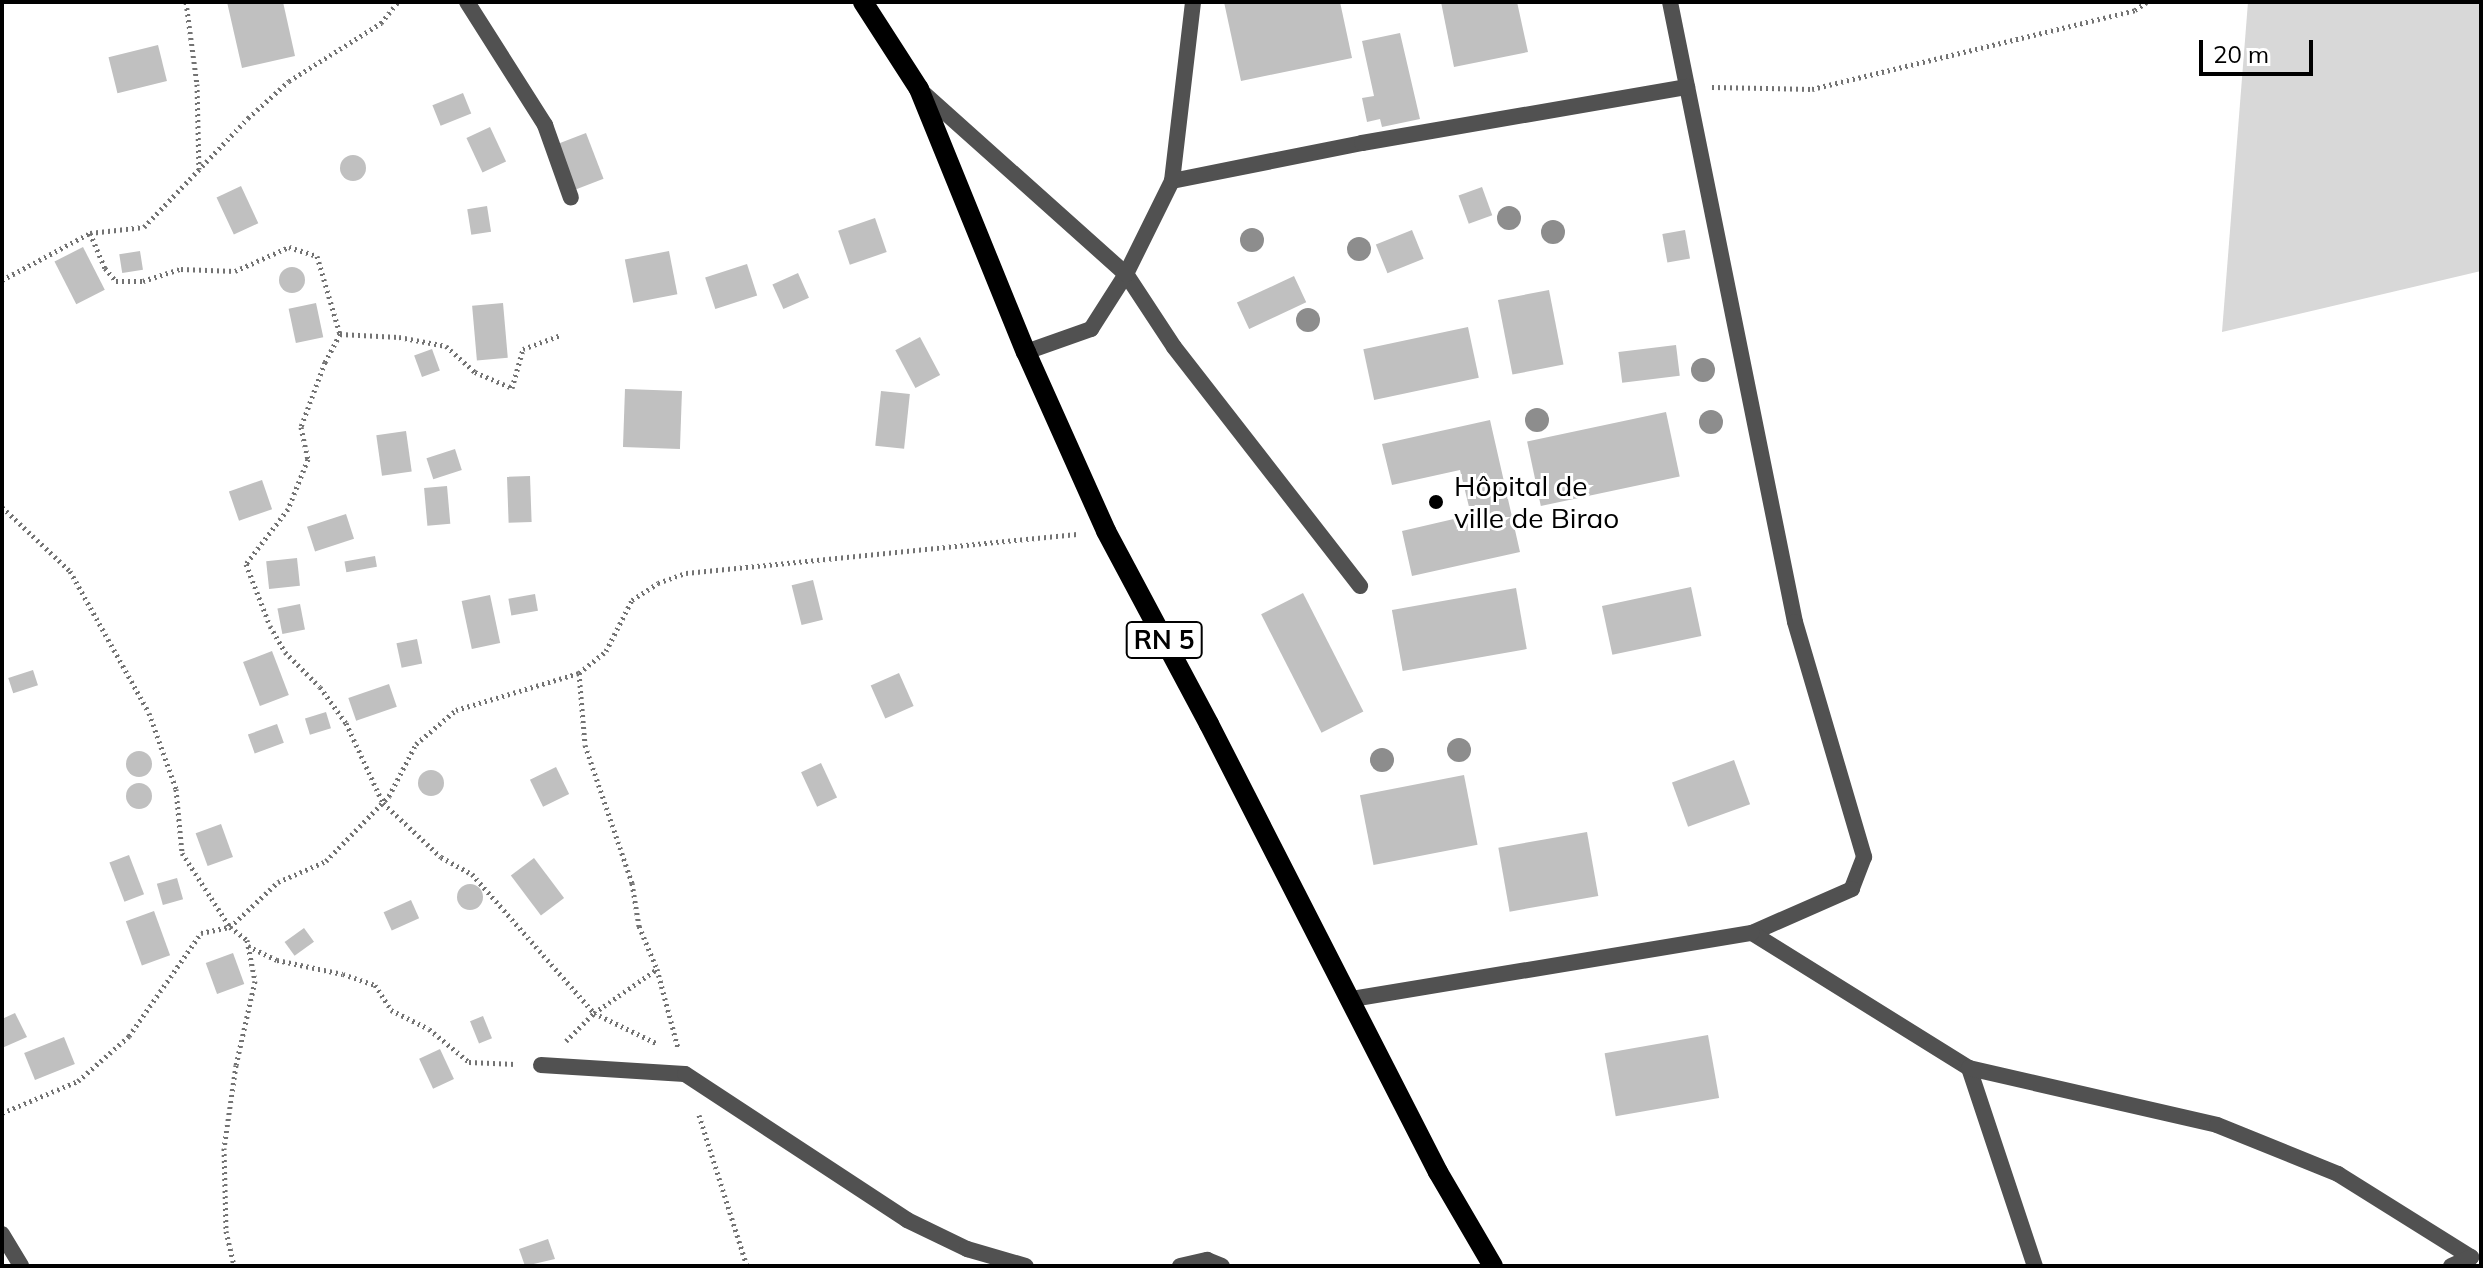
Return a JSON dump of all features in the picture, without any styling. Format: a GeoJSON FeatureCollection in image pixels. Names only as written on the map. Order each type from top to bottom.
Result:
{"type":"FeatureCollection","features":[{"type":"Feature","properties":{"kind":"main road","name":"RN 5"},"geometry":{"type":"LineString","coordinates":[[863,2],[919,89],[1026,352],[1106,531],[1352,999],[1438,1172],[1493,1266]]}},
{"type":"Feature","properties":{"kind":"street"},"geometry":{"type":"LineString","coordinates":[[467,2],[545,125],[571,198]]}},
{"type":"Feature","properties":{"kind":"street"},"geometry":{"type":"LineString","coordinates":[[1026,352],[1091,329],[1126,274],[1172,181],[1193,2]]}},
{"type":"Feature","properties":{"kind":"street"},"geometry":{"type":"LineString","coordinates":[[1352,999],[1752,933],[1852,889],[1864,857],[1795,622],[1670,2]]}},
{"type":"Feature","properties":{"kind":"street"},"geometry":{"type":"LineString","coordinates":[[1172,181],[1362,143],[1687,87]]}},
{"type":"Feature","properties":{"kind":"street"},"geometry":{"type":"LineString","coordinates":[[919,89],[1126,274],[1174,347],[1360,586]]}},
{"type":"Feature","properties":{"kind":"street"},"geometry":{"type":"LineString","coordinates":[[1752,933],[1969,1068],[2217,1125],[2338,1174],[2471,1257],[2451,1266]]}},
{"type":"Feature","properties":{"kind":"street"},"geometry":{"type":"LineString","coordinates":[[541,1065],[685,1074],[907,1220],[967,1249],[1026,1266]]}},
{"type":"Feature","properties":{"kind":"street"},"geometry":{"type":"LineString","coordinates":[[1969,1068],[2035,1266]]}},
{"type":"Feature","properties":{"kind":"street"},"geometry":{"type":"LineString","coordinates":[[2,1234],[21,1266]]}},
{"type":"Feature","properties":{"kind":"street"},"geometry":{"type":"LineString","coordinates":[[1180,1266],[1207,1260],[1222,1266]]}},
{"type":"Feature","properties":{"kind":"path"},"geometry":{"type":"LineString","coordinates":[[186,2],[197,84],[199,170]]}},
{"type":"Feature","properties":{"kind":"path"},"geometry":{"type":"LineString","coordinates":[[2,280],[90,233],[144,227],[289,81],[381,23],[398,2]]}},
{"type":"Feature","properties":{"kind":"path"},"geometry":{"type":"LineString","coordinates":[[1687,87],[1812,89],[2135,10],[2147,2]]}},
{"type":"Feature","properties":{"kind":"path"},"geometry":{"type":"LineString","coordinates":[[90,233],[105,268],[116,281],[143,281],[181,269],[235,271],[289,247],[317,256],[340,334],[325,362],[301,427],[308,459],[288,509],[246,564],[285,652],[320,687],[346,723],[383,803],[441,857],[472,874],[594,1013],[679,1054],[657,969],[639,926],[632,883],[585,745],[579,673]]}},
{"type":"Feature","properties":{"kind":"path"},"geometry":{"type":"LineString","coordinates":[[340,334],[399,337],[446,346],[475,372],[512,388],[523,349],[561,335]]}},
{"type":"Feature","properties":{"kind":"path"},"geometry":{"type":"LineString","coordinates":[[2,507],[70,571],[149,713],[176,789],[182,853],[230,927],[247,940],[255,981],[236,1065],[224,1148],[226,1231],[234,1266]]}},
{"type":"Feature","properties":{"kind":"path"},"geometry":{"type":"LineString","coordinates":[[2,1113],[78,1081],[129,1036],[201,933],[230,927],[278,882],[326,861],[383,803],[416,744],[456,710],[579,673],[606,651],[632,600],[658,583],[686,573],[1106,531]]}},
{"type":"Feature","properties":{"kind":"path"},"geometry":{"type":"LineString","coordinates":[[247,945],[277,960],[343,974],[375,985],[391,1010],[429,1029],[469,1062],[541,1065],[594,1013],[657,969]]}},
{"type":"Feature","properties":{"kind":"path"},"geometry":{"type":"LineString","coordinates":[[685,1074],[747,1266]]}},
{"type":"Feature","properties":{"kind":"shaded area"},"geometry":{"type":"Polygon","coordinates":[[[2248,2],[2481,2],[2481,271],[2222,332],[2248,2]]]}},
{"type":"Feature","properties":{"kind":"building"},"geometry":{"type":"Polygon","coordinates":[[[227,2],[283,2],[295,56],[242,68],[227,2]]]}},
{"type":"Feature","properties":{"kind":"building"},"geometry":{"type":"Polygon","coordinates":[[[1224,2],[1340,2],[1352,58],[1241,81],[1224,2]]]}},
{"type":"Feature","properties":{"kind":"building"},"geometry":{"type":"Polygon","coordinates":[[[1441,2],[1517,2],[1528,52],[1454,67],[1441,2]]]}},
{"type":"Feature","properties":{"kind":"building"},"geometry":{"type":"Polygon","coordinates":[[[1400,33],[1420,119],[1382,127],[1380,119],[1367,122],[1362,98],[1374,96],[1362,41],[1400,33]]]}},
{"type":"Feature","properties":{"kind":"building"},"geometry":{"type":"Polygon","coordinates":[[[158,45],[167,81],[117,93],[109,57],[158,45]]]}},
{"type":"Feature","properties":{"kind":"building"},"geometry":{"type":"Polygon","coordinates":[[[463,93],[471,113],[441,126],[432,105],[463,93]]]}},
{"type":"Feature","properties":{"kind":"building"},"geometry":{"type":"Polygon","coordinates":[[[490,127],[506,161],[482,172],[466,138],[490,127]]]}},
{"type":"Feature","properties":{"kind":"building"},"geometry":{"type":"Polygon","coordinates":[[[586,133],[604,179],[574,190],[556,144],[586,133]]]}},
{"type":"Feature","properties":{"kind":"building"},"geometry":{"type":"Polygon","coordinates":[[[353,155],[362,159],[366,168],[362,177],[353,181],[344,177],[340,168],[344,159],[353,155]]]}},
{"type":"Feature","properties":{"kind":"building"},"geometry":{"type":"Polygon","coordinates":[[[241,186],[258,223],[234,235],[217,197],[241,186]]]}},
{"type":"Feature","properties":{"kind":"building"},"geometry":{"type":"Polygon","coordinates":[[[1482,187],[1492,215],[1469,224],[1459,196],[1482,187]]]}},
{"type":"Feature","properties":{"kind":"building"},"geometry":{"type":"Polygon","coordinates":[[[487,206],[491,232],[471,235],[467,209],[487,206]]]}},
{"type":"Feature","properties":{"kind":"building"},"geometry":{"type":"Polygon","coordinates":[[[875,218],[887,252],[850,265],[838,231],[875,218]]]}},
{"type":"Feature","properties":{"kind":"building"},"geometry":{"type":"Polygon","coordinates":[[[1412,230],[1424,259],[1387,273],[1376,245],[1412,230]]]}},
{"type":"Feature","properties":{"kind":"building"},"geometry":{"type":"Polygon","coordinates":[[[1685,230],[1690,259],[1667,263],[1662,234],[1685,230]]]}},
{"type":"Feature","properties":{"kind":"building"},"geometry":{"type":"Polygon","coordinates":[[[83,247],[105,290],[76,304],[54,262],[83,247]]]}},
{"type":"Feature","properties":{"kind":"building"},"geometry":{"type":"Polygon","coordinates":[[[140,251],[143,270],[122,273],[119,254],[140,251]]]}},
{"type":"Feature","properties":{"kind":"building"},"geometry":{"type":"Polygon","coordinates":[[[669,251],[677,294],[633,303],[625,260],[669,251]]]}},
{"type":"Feature","properties":{"kind":"building"},"geometry":{"type":"Polygon","coordinates":[[[747,264],[757,295],[715,309],[705,278],[747,264]]]}},
{"type":"Feature","properties":{"kind":"building"},"geometry":{"type":"Polygon","coordinates":[[[292,267],[301,271],[305,280],[301,289],[292,293],[283,289],[279,280],[283,271],[292,267]]]}},
{"type":"Feature","properties":{"kind":"building"},"geometry":{"type":"Polygon","coordinates":[[[798,273],[809,298],[783,309],[772,284],[798,273]]]}},
{"type":"Feature","properties":{"kind":"building"},"geometry":{"type":"Polygon","coordinates":[[[1294,276],[1306,302],[1249,329],[1237,303],[1294,276]]]}},
{"type":"Feature","properties":{"kind":"building"},"geometry":{"type":"Polygon","coordinates":[[[1549,290],[1564,365],[1512,375],[1498,300],[1549,290]]]}},
{"type":"Feature","properties":{"kind":"building"},"geometry":{"type":"Polygon","coordinates":[[[316,303],[323,337],[296,343],[289,309],[316,303]]]}},
{"type":"Feature","properties":{"kind":"building"},"geometry":{"type":"Polygon","coordinates":[[[503,303],[508,358],[477,360],[472,306],[503,303]]]}},
{"type":"Feature","properties":{"kind":"building"},"geometry":{"type":"Polygon","coordinates":[[[1468,327],[1479,378],[1374,400],[1363,349],[1468,327]]]}},
{"type":"Feature","properties":{"kind":"building"},"geometry":{"type":"Polygon","coordinates":[[[920,337],[940,375],[915,388],[895,350],[920,337]]]}},
{"type":"Feature","properties":{"kind":"building"},"geometry":{"type":"Polygon","coordinates":[[[1676,345],[1680,376],[1622,383],[1618,352],[1676,345]]]}},
{"type":"Feature","properties":{"kind":"building"},"geometry":{"type":"Polygon","coordinates":[[[432,349],[440,371],[422,377],[414,355],[432,349]]]}},
{"type":"Feature","properties":{"kind":"building"},"geometry":{"type":"Polygon","coordinates":[[[625,389],[682,391],[680,449],[623,447],[625,389]]]}},
{"type":"Feature","properties":{"kind":"building"},"geometry":{"type":"Polygon","coordinates":[[[881,391],[910,394],[904,449],[875,446],[881,391]]]}},
{"type":"Feature","properties":{"kind":"building"},"geometry":{"type":"Polygon","coordinates":[[[1666,412],[1680,477],[1541,506],[1527,442],[1666,412]]]}},
{"type":"Feature","properties":{"kind":"building"},"geometry":{"type":"Polygon","coordinates":[[[1490,420],[1520,552],[1412,576],[1402,531],[1471,515],[1460,470],[1392,485],[1382,444],[1490,420]]]}},
{"type":"Feature","properties":{"kind":"building"},"geometry":{"type":"Polygon","coordinates":[[[406,431],[412,472],[382,476],[376,435],[406,431]]]}},
{"type":"Feature","properties":{"kind":"building"},"geometry":{"type":"Polygon","coordinates":[[[455,449],[462,470],[433,479],[426,458],[455,449]]]}},
{"type":"Feature","properties":{"kind":"building"},"geometry":{"type":"Polygon","coordinates":[[[530,476],[532,522],[509,523],[507,477],[530,476]]]}},
{"type":"Feature","properties":{"kind":"building"},"geometry":{"type":"Polygon","coordinates":[[[262,480],[272,509],[239,521],[229,491],[262,480]]]}},
{"type":"Feature","properties":{"kind":"building"},"geometry":{"type":"Polygon","coordinates":[[[447,486],[450,524],[427,526],[424,488],[447,486]]]}},
{"type":"Feature","properties":{"kind":"building"},"geometry":{"type":"Polygon","coordinates":[[[346,514],[354,539],[315,551],[307,527],[346,514]]]}},
{"type":"Feature","properties":{"kind":"building"},"geometry":{"type":"Polygon","coordinates":[[[375,556],[377,567],[346,572],[344,561],[375,556]]]}},
{"type":"Feature","properties":{"kind":"building"},"geometry":{"type":"Polygon","coordinates":[[[297,558],[300,586],[269,589],[266,561],[297,558]]]}},
{"type":"Feature","properties":{"kind":"building"},"geometry":{"type":"Polygon","coordinates":[[[813,580],[823,620],[802,625],[792,585],[813,580]]]}},
{"type":"Feature","properties":{"kind":"building"},"geometry":{"type":"Polygon","coordinates":[[[1691,587],[1701,636],[1612,655],[1602,606],[1691,587]]]}},
{"type":"Feature","properties":{"kind":"building"},"geometry":{"type":"Polygon","coordinates":[[[1516,588],[1527,649],[1403,671],[1392,610],[1516,588]]]}},
{"type":"Feature","properties":{"kind":"building"},"geometry":{"type":"Polygon","coordinates":[[[1303,593],[1363,712],[1322,733],[1261,614],[1303,593]]]}},
{"type":"Feature","properties":{"kind":"building"},"geometry":{"type":"Polygon","coordinates":[[[535,594],[538,611],[511,615],[508,599],[535,594]]]}},
{"type":"Feature","properties":{"kind":"building"},"geometry":{"type":"Polygon","coordinates":[[[490,595],[500,643],[472,649],[462,601],[490,595]]]}},
{"type":"Feature","properties":{"kind":"building"},"geometry":{"type":"Polygon","coordinates":[[[300,604],[305,630],[282,634],[277,608],[300,604]]]}},
{"type":"Feature","properties":{"kind":"building"},"geometry":{"type":"Polygon","coordinates":[[[417,639],[422,663],[402,668],[396,643],[417,639]]]}},
{"type":"Feature","properties":{"kind":"building"},"geometry":{"type":"Polygon","coordinates":[[[272,651],[289,695],[260,706],[243,662],[272,651]]]}},
{"type":"Feature","properties":{"kind":"building"},"geometry":{"type":"Polygon","coordinates":[[[33,670],[38,685],[13,693],[8,678],[33,670]]]}},
{"type":"Feature","properties":{"kind":"building"},"geometry":{"type":"Polygon","coordinates":[[[899,673],[914,706],[885,718],[871,686],[899,673]]]}},
{"type":"Feature","properties":{"kind":"building"},"geometry":{"type":"Polygon","coordinates":[[[389,684],[397,707],[356,721],[348,698],[389,684]]]}},
{"type":"Feature","properties":{"kind":"building"},"geometry":{"type":"Polygon","coordinates":[[[326,712],[331,728],[310,735],[305,718],[326,712]]]}},
{"type":"Feature","properties":{"kind":"building"},"geometry":{"type":"Polygon","coordinates":[[[277,724],[284,743],[255,753],[248,735],[277,724]]]}},
{"type":"Feature","properties":{"kind":"building"},"geometry":{"type":"Polygon","coordinates":[[[139,751],[148,755],[152,764],[148,773],[139,777],[130,773],[126,764],[130,755],[139,751]]]}},
{"type":"Feature","properties":{"kind":"building"},"geometry":{"type":"Polygon","coordinates":[[[1734,760],[1750,804],[1688,827],[1672,783],[1734,760]]]}},
{"type":"Feature","properties":{"kind":"building"},"geometry":{"type":"Polygon","coordinates":[[[821,763],[837,797],[817,807],[801,772],[821,763]]]}},
{"type":"Feature","properties":{"kind":"building"},"geometry":{"type":"Polygon","coordinates":[[[556,767],[569,794],[543,807],[530,780],[556,767]]]}},
{"type":"Feature","properties":{"kind":"building"},"geometry":{"type":"Polygon","coordinates":[[[431,770],[440,774],[444,783],[440,792],[431,796],[422,792],[418,783],[422,774],[431,770]]]}},
{"type":"Feature","properties":{"kind":"building"},"geometry":{"type":"Polygon","coordinates":[[[1464,775],[1478,845],[1373,865],[1360,795],[1464,775]]]}},
{"type":"Feature","properties":{"kind":"building"},"geometry":{"type":"Polygon","coordinates":[[[139,783],[148,787],[152,796],[148,805],[139,809],[130,805],[126,796],[130,787],[139,783]]]}},
{"type":"Feature","properties":{"kind":"building"},"geometry":{"type":"Polygon","coordinates":[[[221,824],[233,857],[208,866],[196,833],[221,824]]]}},
{"type":"Feature","properties":{"kind":"building"},"geometry":{"type":"Polygon","coordinates":[[[1587,832],[1598,896],[1510,912],[1498,848],[1587,832]]]}},
{"type":"Feature","properties":{"kind":"building"},"geometry":{"type":"Polygon","coordinates":[[[129,855],[144,894],[124,902],[109,863],[129,855]]]}},
{"type":"Feature","properties":{"kind":"building"},"geometry":{"type":"Polygon","coordinates":[[[534,858],[564,898],[541,915],[511,875],[534,858]]]}},
{"type":"Feature","properties":{"kind":"building"},"geometry":{"type":"Polygon","coordinates":[[[177,878],[183,899],[163,905],[157,884],[177,878]]]}},
{"type":"Feature","properties":{"kind":"building"},"geometry":{"type":"Polygon","coordinates":[[[470,884],[479,888],[483,897],[479,906],[470,910],[461,906],[457,897],[461,888],[470,884]]]}},
{"type":"Feature","properties":{"kind":"building"},"geometry":{"type":"Polygon","coordinates":[[[411,900],[419,918],[392,930],[384,912],[411,900]]]}},
{"type":"Feature","properties":{"kind":"building"},"geometry":{"type":"Polygon","coordinates":[[[154,911],[170,955],[142,965],[126,921],[154,911]]]}},
{"type":"Feature","properties":{"kind":"building"},"geometry":{"type":"Polygon","coordinates":[[[304,928],[314,942],[295,956],[285,942],[304,928]]]}},
{"type":"Feature","properties":{"kind":"building"},"geometry":{"type":"Polygon","coordinates":[[[233,953],[244,984],[217,994],[206,963],[233,953]]]}},
{"type":"Feature","properties":{"kind":"building"},"geometry":{"type":"Polygon","coordinates":[[[15,1013],[27,1037],[2,1048],[2,1019],[15,1013]]]}},
{"type":"Feature","properties":{"kind":"building"},"geometry":{"type":"Polygon","coordinates":[[[483,1016],[492,1038],[479,1043],[470,1021],[483,1016]]]}},
{"type":"Feature","properties":{"kind":"building"},"geometry":{"type":"Polygon","coordinates":[[[1708,1035],[1719,1098],[1616,1116],[1605,1053],[1708,1035]]]}},
{"type":"Feature","properties":{"kind":"building"},"geometry":{"type":"Polygon","coordinates":[[[64,1037],[75,1064],[35,1080],[24,1053],[64,1037]]]}},
{"type":"Feature","properties":{"kind":"building"},"geometry":{"type":"Polygon","coordinates":[[[440,1049],[454,1079],[433,1089],[419,1059],[440,1049]]]}},
{"type":"Feature","properties":{"kind":"building"},"geometry":{"type":"Polygon","coordinates":[[[548,1239],[555,1259],[525,1266],[519,1249],[548,1239]]]}},
{"type":"Feature","properties":{"kind":"place","name":"Hôpital de ville de Birao"},"geometry":{"type":"Point","coordinates":[1436,502]}}]}
